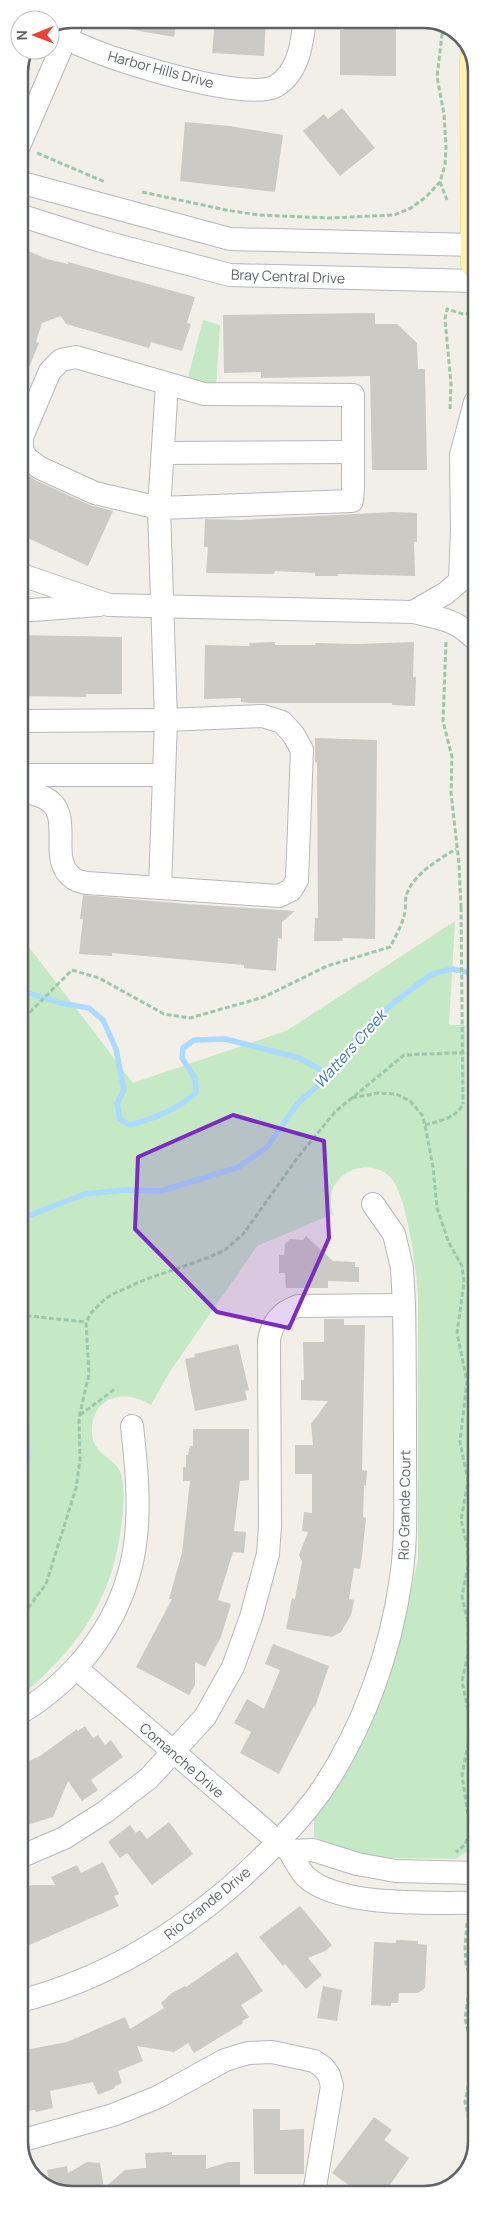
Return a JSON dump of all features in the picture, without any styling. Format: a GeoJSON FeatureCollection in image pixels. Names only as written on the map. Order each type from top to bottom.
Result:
{"type":"FeatureCollection","features":[{"type":"Feature","properties":{"kind":"street","name":"Harbor Hills Drive"},"geometry":{"type":"LineString","coordinates":[[63,30],[116,59],[215,85],[257,91],[275,86],[290,75],[298,59],[303,28]]}},
{"type":"Feature","properties":{"kind":"street"},"geometry":{"type":"LineString","coordinates":[[28,140],[63,30]]}},
{"type":"Feature","properties":{"kind":"street"},"geometry":{"type":"LineString","coordinates":[[28,184],[230,239],[468,245]]}},
{"type":"Feature","properties":{"kind":"street","name":"Bray Central Drive"},"geometry":{"type":"LineString","coordinates":[[28,218],[101,241],[230,275],[468,280]]}},
{"type":"Feature","properties":{"kind":"street"},"geometry":{"type":"LineString","coordinates":[[28,423],[50,371],[61,360],[76,358],[204,394],[353,395],[352,501],[159,508],[95,493],[40,468],[28,459]]}},
{"type":"Feature","properties":{"kind":"street"},"geometry":{"type":"LineString","coordinates":[[160,888],[166,720],[164,606],[159,508],[167,385]]}},
{"type":"Feature","properties":{"kind":"street"},"geometry":{"type":"LineString","coordinates":[[413,612],[446,593],[460,581],[462,529],[461,455],[468,430]]}},
{"type":"Feature","properties":{"kind":"street"},"geometry":{"type":"LineString","coordinates":[[163,453],[352,452]]}},
{"type":"Feature","properties":{"kind":"street"},"geometry":{"type":"LineString","coordinates":[[28,577],[107,604]]}},
{"type":"Feature","properties":{"kind":"street"},"geometry":{"type":"LineString","coordinates":[[28,610],[107,604],[413,612],[446,620],[462,626],[468,632]]}},
{"type":"Feature","properties":{"kind":"street"},"geometry":{"type":"LineString","coordinates":[[28,722],[166,720],[263,716],[282,722],[293,734],[302,750],[297,880],[291,890],[279,896],[87,883],[72,878],[60,862],[61,825],[58,812],[47,798],[28,792]]}},
{"type":"Feature","properties":{"kind":"street"},"geometry":{"type":"LineString","coordinates":[[28,775],[164,775]]}},
{"type":"Feature","properties":{"kind":"street","name":"Rio Grande Court"},"geometry":{"type":"LineString","coordinates":[[284,1847],[321,1791],[358,1725],[389,1637],[401,1579],[405,1538],[404,1304],[402,1268],[394,1234],[373,1204]]}},
{"type":"Feature","properties":{"kind":"street"},"geometry":{"type":"LineString","coordinates":[[28,1854],[64,1838],[105,1812],[149,1778],[204,1717],[234,1667],[251,1617],[268,1554],[270,1526],[269,1340],[271,1328],[287,1310],[298,1306],[404,1304]]}},
{"type":"Feature","properties":{"kind":"street"},"geometry":{"type":"LineString","coordinates":[[28,1707],[56,1688],[76,1668],[102,1635],[118,1604],[131,1565],[136,1525],[137,1472],[132,1426]]}},
{"type":"Feature","properties":{"kind":"street","name":"Comanche Drive"},"geometry":{"type":"LineString","coordinates":[[76,1668],[284,1847],[305,1876],[322,1886],[365,1899],[398,1902],[468,1903]]}},
{"type":"Feature","properties":{"kind":"street"},"geometry":{"type":"LineString","coordinates":[[284,1847],[313,1850],[375,1868],[396,1871],[468,1872]]}},
{"type":"Feature","properties":{"kind":"street","name":"Rio Grande Drive"},"geometry":{"type":"LineString","coordinates":[[28,1998],[71,1985],[117,1965],[151,1946],[186,1923],[284,1847]]}},
{"type":"Feature","properties":{"kind":"street"},"geometry":{"type":"LineString","coordinates":[[28,2139],[113,2115],[158,2097],[225,2060],[248,2053],[272,2052],[314,2061],[323,2067],[329,2075],[332,2086],[315,2186]]}},
{"type":"Feature","properties":{"kind":"path"},"geometry":{"type":"LineString","coordinates":[[138,191],[226,210],[293,218],[394,215],[411,208],[426,197],[440,182],[445,165],[444,114],[437,77],[442,32]]}},
{"type":"Feature","properties":{"kind":"path"},"geometry":{"type":"LineString","coordinates":[[28,150],[112,186]]}},
{"type":"Feature","properties":{"kind":"path"},"geometry":{"type":"LineString","coordinates":[[440,182],[447,200]]}},
{"type":"Feature","properties":{"kind":"path"},"geometry":{"type":"LineString","coordinates":[[447,309],[468,314]]}},
{"type":"Feature","properties":{"kind":"path"},"geometry":{"type":"LineString","coordinates":[[28,1014],[72,970],[99,978],[164,1014],[175,1017],[190,1018],[264,997],[327,966],[390,947],[398,932],[405,911],[406,896],[419,876],[433,863],[456,849]]}},
{"type":"Feature","properties":{"kind":"path"},"geometry":{"type":"LineString","coordinates":[[426,1125],[453,1116],[461,1110],[463,1104],[461,908]]}},
{"type":"Feature","properties":{"kind":"path"},"geometry":{"type":"LineString","coordinates":[[28,1609],[46,1584],[76,1488],[80,1460],[79,1416],[89,1374],[86,1322],[97,1305],[113,1294],[144,1280],[225,1250],[244,1233],[298,1157],[335,1112],[404,1055],[468,1052]]}},
{"type":"Feature","properties":{"kind":"path"},"geometry":{"type":"LineString","coordinates":[[352,1098],[378,1093],[396,1094],[410,1101],[417,1108],[426,1125],[437,1208],[448,1242],[462,1266],[464,1282],[457,1334],[467,1381],[460,1442],[468,1481],[461,1520],[467,1545],[468,1566],[462,1596],[468,1624],[468,1654],[462,1681],[468,1710]]}},
{"type":"Feature","properties":{"kind":"path"},"geometry":{"type":"LineString","coordinates":[[28,1316],[86,1322]]}},
{"type":"Feature","properties":{"kind":"path"},"geometry":{"type":"LineString","coordinates":[[79,1416],[115,1388]]}},
{"type":"Feature","properties":{"kind":"path"},"geometry":{"type":"LineString","coordinates":[[468,1745],[462,1776],[468,1816]]}},
{"type":"Feature","properties":{"kind":"path"},"geometry":{"type":"LineString","coordinates":[[468,1835],[465,1845],[468,1858]]}},
{"type":"Feature","properties":{"kind":"path"},"geometry":{"type":"LineString","coordinates":[[448,1852],[455,1852],[465,1845]]}},
{"type":"Feature","properties":{"kind":"path"},"geometry":{"type":"LineString","coordinates":[[468,1928],[465,1946],[468,1970]]}},
{"type":"Feature","properties":{"kind":"path"},"geometry":{"type":"LineString","coordinates":[[468,1998],[465,2018],[468,2031]]}},
{"type":"Feature","properties":{"kind":"path"},"geometry":{"type":"LineString","coordinates":[[468,2087],[465,2102],[468,2115]]}},
{"type":"Feature","properties":{"kind":"highlighted area"},"geometry":{"type":"Polygon","coordinates":[[[233,1115],[324,1141],[329,1238],[289,1328],[217,1312],[135,1229],[138,1157],[233,1115]]]}},
{"type":"Feature","properties":{"kind":"green space"},"geometry":{"type":"Polygon","coordinates":[[[203,320],[220,325],[216,388],[186,385],[203,320]]]}},
{"type":"Feature","properties":{"kind":"green space"},"geometry":{"type":"Polygon","coordinates":[[[455,921],[449,1025],[465,1025],[468,1295],[468,1850],[456,1859],[366,1856],[314,1837],[314,1818],[344,1773],[374,1717],[397,1650],[418,1560],[417,1283],[407,1220],[399,1192],[387,1174],[379,1170],[370,1167],[351,1170],[343,1175],[332,1191],[331,1203],[333,1214],[257,1246],[169,1373],[151,1405],[132,1397],[122,1397],[113,1398],[99,1408],[94,1417],[92,1428],[95,1445],[119,1470],[123,1484],[122,1520],[115,1560],[108,1583],[86,1625],[57,1663],[28,1690],[28,946],[133,1083],[288,1030],[455,921]]]}},
{"type":"Feature","properties":{"kind":"building"},"geometry":{"type":"Polygon","coordinates":[[[123,28],[176,28],[174,37],[123,28]]]}},
{"type":"Feature","properties":{"kind":"building"},"geometry":{"type":"Polygon","coordinates":[[[214,28],[266,28],[264,56],[212,53],[214,28]]]}},
{"type":"Feature","properties":{"kind":"building"},"geometry":{"type":"Polygon","coordinates":[[[344,28],[396,28],[396,76],[340,75],[340,30],[344,30],[344,28]]]}},
{"type":"Feature","properties":{"kind":"building"},"geometry":{"type":"Polygon","coordinates":[[[342,108],[375,148],[340,176],[303,131],[324,114],[328,119],[342,108]]]}},
{"type":"Feature","properties":{"kind":"building"},"geometry":{"type":"Polygon","coordinates":[[[185,122],[230,126],[283,135],[275,192],[180,181],[185,122]]]}},
{"type":"Feature","properties":{"kind":"building"},"geometry":{"type":"Polygon","coordinates":[[[28,251],[47,259],[68,264],[68,262],[195,297],[187,323],[191,324],[182,351],[151,342],[149,348],[66,324],[61,316],[42,323],[36,342],[39,343],[28,370],[28,251]]]}},
{"type":"Feature","properties":{"kind":"building"},"geometry":{"type":"Polygon","coordinates":[[[375,313],[375,324],[397,324],[417,343],[418,369],[425,369],[427,470],[372,470],[370,376],[261,378],[261,372],[224,373],[223,315],[375,313]]]}},
{"type":"Feature","properties":{"kind":"building"},"geometry":{"type":"Polygon","coordinates":[[[28,475],[35,480],[90,505],[113,511],[88,566],[28,538],[28,475]]]}},
{"type":"Feature","properties":{"kind":"building"},"geometry":{"type":"Polygon","coordinates":[[[394,512],[417,513],[417,542],[414,542],[415,576],[338,574],[338,576],[315,576],[315,573],[275,571],[274,574],[206,573],[208,547],[204,547],[205,519],[241,520],[394,512]]]}},
{"type":"Feature","properties":{"kind":"building"},"geometry":{"type":"Polygon","coordinates":[[[28,635],[122,637],[122,694],[86,694],[86,697],[28,696],[28,635]]]}},
{"type":"Feature","properties":{"kind":"building"},"geometry":{"type":"Polygon","coordinates":[[[275,642],[275,645],[315,645],[315,643],[414,642],[413,677],[416,677],[415,706],[392,705],[392,703],[250,703],[241,702],[241,698],[204,699],[205,645],[250,646],[249,643],[275,642]]]}},
{"type":"Feature","properties":{"kind":"building"},"geometry":{"type":"Polygon","coordinates":[[[315,738],[377,740],[375,939],[342,938],[343,941],[314,941],[315,918],[318,918],[317,762],[315,762],[315,738]]]}},
{"type":"Feature","properties":{"kind":"building"},"geometry":{"type":"Polygon","coordinates":[[[83,895],[295,911],[282,922],[282,939],[278,938],[276,971],[244,968],[244,965],[112,953],[112,956],[79,954],[83,919],[80,919],[83,895]]]}},
{"type":"Feature","properties":{"kind":"building"},"geometry":{"type":"Polygon","coordinates":[[[306,1236],[333,1261],[355,1262],[355,1267],[359,1267],[359,1282],[328,1281],[328,1288],[286,1288],[285,1273],[279,1273],[279,1255],[284,1255],[285,1244],[290,1239],[303,1240],[306,1236]]]}},
{"type":"Feature","properties":{"kind":"building"},"geometry":{"type":"Polygon","coordinates":[[[324,1319],[344,1319],[344,1325],[365,1325],[362,1470],[367,1471],[366,1486],[364,1485],[363,1517],[366,1518],[362,1556],[360,1569],[354,1568],[349,1599],[354,1600],[351,1615],[341,1632],[332,1637],[286,1629],[292,1598],[295,1599],[302,1562],[299,1555],[308,1532],[302,1531],[304,1512],[312,1513],[312,1474],[295,1474],[295,1445],[313,1445],[311,1424],[328,1401],[301,1400],[301,1380],[304,1380],[303,1342],[324,1342],[324,1319]]]}},
{"type":"Feature","properties":{"kind":"building"},"geometry":{"type":"Polygon","coordinates":[[[238,1344],[249,1390],[245,1391],[247,1400],[195,1411],[185,1359],[195,1357],[194,1354],[238,1344]]]}},
{"type":"Feature","properties":{"kind":"building"},"geometry":{"type":"Polygon","coordinates":[[[193,1429],[249,1429],[249,1480],[240,1481],[234,1531],[246,1532],[244,1553],[233,1552],[218,1600],[231,1604],[221,1637],[205,1667],[195,1662],[195,1685],[189,1695],[136,1667],[172,1599],[169,1599],[182,1553],[190,1481],[183,1481],[183,1467],[186,1467],[186,1455],[188,1455],[190,1446],[193,1446],[193,1429]]]}},
{"type":"Feature","properties":{"kind":"building"},"geometry":{"type":"Polygon","coordinates":[[[273,1644],[329,1666],[315,1707],[279,1774],[240,1753],[251,1732],[234,1723],[247,1699],[264,1709],[280,1670],[265,1664],[273,1644]]]}},
{"type":"Feature","properties":{"kind":"building"},"geometry":{"type":"Polygon","coordinates":[[[85,1726],[93,1738],[98,1735],[105,1745],[111,1740],[123,1757],[91,1780],[98,1790],[82,1801],[68,1781],[53,1817],[28,1825],[28,1761],[40,1756],[77,1729],[78,1731],[85,1726]]]}},
{"type":"Feature","properties":{"kind":"building"},"geometry":{"type":"Polygon","coordinates":[[[169,1822],[193,1854],[152,1885],[127,1853],[120,1858],[108,1842],[130,1825],[136,1833],[140,1830],[147,1839],[169,1822]]]}},
{"type":"Feature","properties":{"kind":"building"},"geometry":{"type":"Polygon","coordinates":[[[103,1862],[119,1894],[114,1896],[119,1906],[28,1946],[28,1887],[32,1885],[55,1885],[51,1877],[77,1865],[81,1873],[103,1862]]]}},
{"type":"Feature","properties":{"kind":"building"},"geometry":{"type":"Polygon","coordinates":[[[300,1906],[332,1945],[325,1951],[308,1958],[322,1975],[306,1989],[285,1964],[283,1966],[259,1937],[300,1906]]]}},
{"type":"Feature","properties":{"kind":"building"},"geometry":{"type":"Polygon","coordinates":[[[396,1940],[418,1941],[418,1944],[427,1945],[425,1988],[418,1993],[399,1993],[398,2003],[391,2003],[391,2006],[371,2005],[374,1942],[396,1943],[396,1940]]]}},
{"type":"Feature","properties":{"kind":"building"},"geometry":{"type":"Polygon","coordinates":[[[237,1952],[263,1991],[241,2005],[249,2017],[242,2021],[243,2023],[194,2053],[188,2043],[174,2052],[137,2046],[143,2061],[118,2071],[122,2083],[115,2088],[98,2095],[93,2082],[50,2091],[53,2108],[36,2112],[35,2110],[28,2111],[28,2049],[67,2042],[125,2017],[130,2029],[164,2008],[161,2003],[172,1993],[186,1987],[237,1952]]]}},
{"type":"Feature","properties":{"kind":"building"},"geometry":{"type":"Polygon","coordinates":[[[323,1986],[342,1990],[337,2021],[317,2018],[323,1986]]]}},
{"type":"Feature","properties":{"kind":"building"},"geometry":{"type":"Polygon","coordinates":[[[253,2109],[280,2109],[280,2130],[304,2129],[304,2174],[254,2174],[253,2109]]]}},
{"type":"Feature","properties":{"kind":"building"},"geometry":{"type":"Polygon","coordinates":[[[374,2117],[392,2130],[384,2140],[409,2158],[389,2186],[350,2186],[332,2173],[374,2117]]]}},
{"type":"Feature","properties":{"kind":"building"},"geometry":{"type":"Polygon","coordinates":[[[172,2152],[172,2155],[206,2155],[206,2169],[228,2162],[240,2162],[240,2185],[107,2185],[125,2170],[146,2168],[145,2153],[172,2152]]]}},
{"type":"Feature","properties":{"kind":"building"},"geometry":{"type":"Polygon","coordinates":[[[87,2162],[100,2163],[104,2185],[69,2185],[49,2180],[47,2170],[67,2166],[68,2173],[87,2162]]]}},
{"type":"Feature","properties":{"kind":"waterway","name":"Watters Creek"},"geometry":{"type":"LineString","coordinates":[[28,1216],[85,1194],[126,1190],[161,1191],[239,1167],[267,1147],[298,1103],[330,1075],[356,1038],[393,1003],[432,974],[452,969],[468,972]]}},
{"type":"Feature","properties":{"kind":"waterway"},"geometry":{"type":"LineString","coordinates":[[28,993],[60,1003],[89,1008],[103,1020],[116,1049],[124,1090],[117,1103],[120,1119],[130,1125],[165,1113],[196,1093],[195,1078],[182,1058],[183,1048],[194,1040],[225,1039],[299,1058],[330,1075]]}}]}
